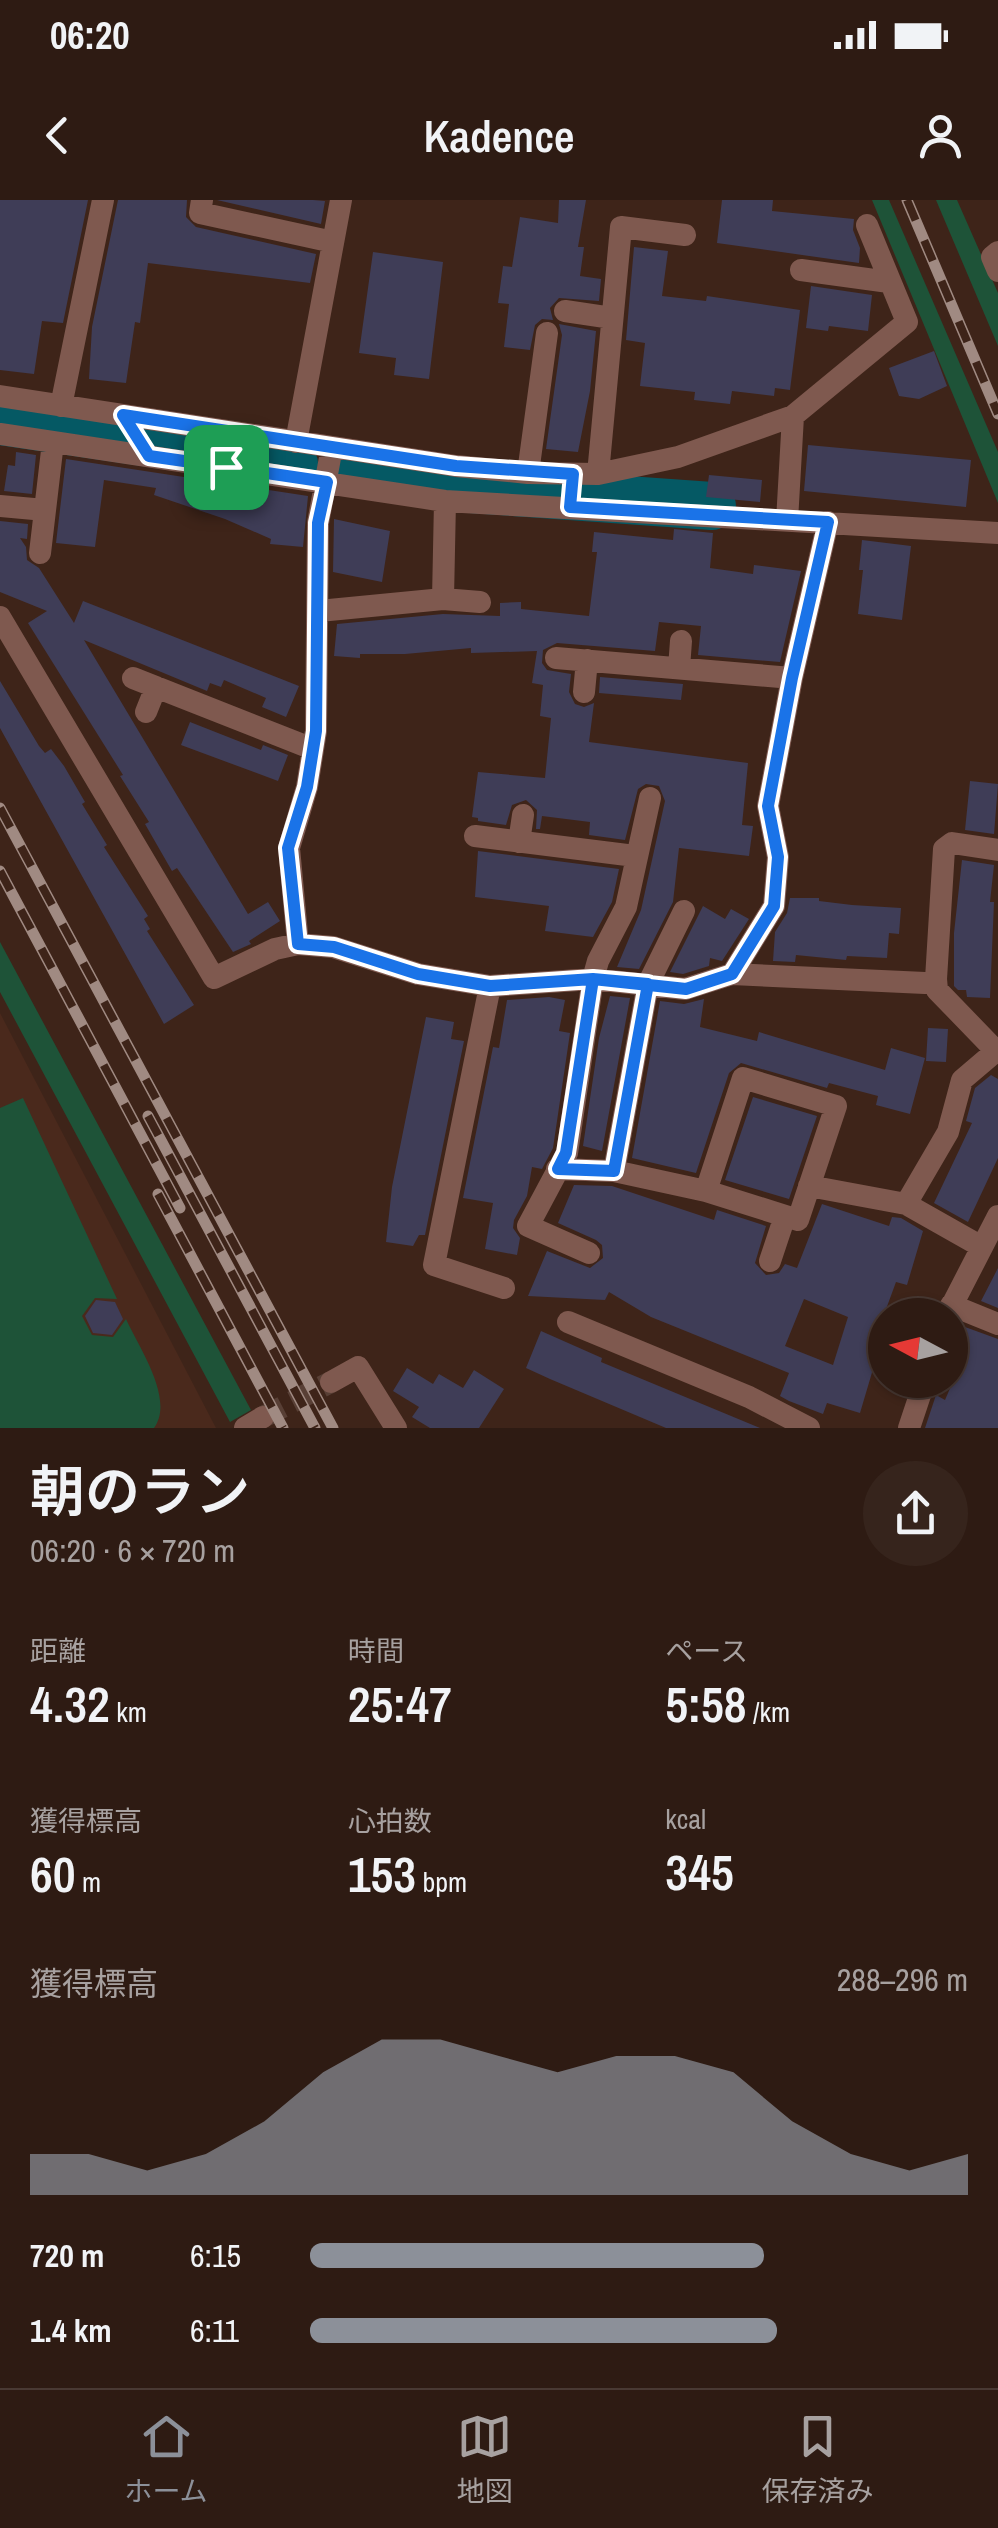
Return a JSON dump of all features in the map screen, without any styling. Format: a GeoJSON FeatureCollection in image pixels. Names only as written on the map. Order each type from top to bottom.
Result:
{"type":"FeatureCollection","features":[{"type":"Feature","properties":{"kind":"street"},"geometry":{"type":"LineString","coordinates":[[40,554],[103,200]]}},
{"type":"Feature","properties":{"kind":"street"},"geometry":{"type":"LineString","coordinates":[[202,200],[200,213],[333,242]]}},
{"type":"Feature","properties":{"kind":"street"},"geometry":{"type":"LineString","coordinates":[[302,478],[302,442],[341,200]]}},
{"type":"Feature","properties":{"kind":"street"},"geometry":{"type":"LineString","coordinates":[[571,494],[598,474],[678,457],[794,416],[906,322],[867,225]]}},
{"type":"Feature","properties":{"kind":"street"},"geometry":{"type":"LineString","coordinates":[[598,474],[621,228],[685,235]]}},
{"type":"Feature","properties":{"kind":"street"},"geometry":{"type":"LineString","coordinates":[[998,252],[992,257],[998,271]]}},
{"type":"Feature","properties":{"kind":"street"},"geometry":{"type":"LineString","coordinates":[[801,270],[888,282]]}},
{"type":"Feature","properties":{"kind":"street"},"geometry":{"type":"LineString","coordinates":[[564,312],[612,318]]}},
{"type":"Feature","properties":{"kind":"street"},"geometry":{"type":"LineString","coordinates":[[528,473],[547,332]]}},
{"type":"Feature","properties":{"kind":"street"},"geometry":{"type":"LineString","coordinates":[[0,396],[60,426],[143,446],[445,501],[571,494],[787,521],[998,534]]}},
{"type":"Feature","properties":{"kind":"street"},"geometry":{"type":"LineString","coordinates":[[123,415],[143,446]]}},
{"type":"Feature","properties":{"kind":"street"},"geometry":{"type":"LineString","coordinates":[[0,434],[123,415],[528,473],[571,494]]}},
{"type":"Feature","properties":{"kind":"street"},"geometry":{"type":"LineString","coordinates":[[787,521],[794,416]]}},
{"type":"Feature","properties":{"kind":"street"},"geometry":{"type":"LineString","coordinates":[[298,944],[288,848],[307,787],[316,731],[318,523],[332,447]]}},
{"type":"Feature","properties":{"kind":"street"},"geometry":{"type":"LineString","coordinates":[[444,599],[445,501]]}},
{"type":"Feature","properties":{"kind":"street"},"geometry":{"type":"LineString","coordinates":[[0,506],[46,510]]}},
{"type":"Feature","properties":{"kind":"street"},"geometry":{"type":"LineString","coordinates":[[732,974],[774,906],[778,857],[768,806],[828,522]]}},
{"type":"Feature","properties":{"kind":"street"},"geometry":{"type":"LineString","coordinates":[[318,611],[444,599],[480,602]]}},
{"type":"Feature","properties":{"kind":"street"},"geometry":{"type":"LineString","coordinates":[[0,617],[214,978],[275,949],[298,944],[334,947],[418,974],[490,986],[593,979],[695,988],[732,974],[926,983],[936,979]]}},
{"type":"Feature","properties":{"kind":"street"},"geometry":{"type":"LineString","coordinates":[[679,668],[681,641]]}},
{"type":"Feature","properties":{"kind":"street"},"geometry":{"type":"LineString","coordinates":[[556,658],[792,678]]}},
{"type":"Feature","properties":{"kind":"street"},"geometry":{"type":"LineString","coordinates":[[584,692],[587,660]]}},
{"type":"Feature","properties":{"kind":"street"},"geometry":{"type":"LineString","coordinates":[[133,678],[313,749]]}},
{"type":"Feature","properties":{"kind":"street"},"geometry":{"type":"LineString","coordinates":[[146,712],[156,687]]}},
{"type":"Feature","properties":{"kind":"street"},"geometry":{"type":"LineString","coordinates":[[589,1253],[528,1226],[566,1153],[593,979],[626,907],[650,798]]}},
{"type":"Feature","properties":{"kind":"street"},"geometry":{"type":"LineString","coordinates":[[519,842],[523,815]]}},
{"type":"Feature","properties":{"kind":"street"},"geometry":{"type":"LineString","coordinates":[[474,836],[635,856]]}},
{"type":"Feature","properties":{"kind":"street"},"geometry":{"type":"LineString","coordinates":[[906,1204],[948,1132],[962,1080],[997,1052],[937,990],[944,849],[952,843],[998,850]]}},
{"type":"Feature","properties":{"kind":"street"},"geometry":{"type":"LineString","coordinates":[[614,1171],[648,984],[684,910]]}},
{"type":"Feature","properties":{"kind":"street"},"geometry":{"type":"LineString","coordinates":[[490,986],[434,1266],[504,1288]]}},
{"type":"Feature","properties":{"kind":"street"},"geometry":{"type":"LineString","coordinates":[[558,1169],[614,1171],[706,1191],[798,1220],[836,1106],[743,1078],[706,1191]]}},
{"type":"Feature","properties":{"kind":"street"},"geometry":{"type":"LineString","coordinates":[[810,1186],[906,1204],[982,1246]]}},
{"type":"Feature","properties":{"kind":"street"},"geometry":{"type":"LineString","coordinates":[[770,1261],[786,1216]]}},
{"type":"Feature","properties":{"kind":"street"},"geometry":{"type":"LineString","coordinates":[[955,1298],[998,1216]]}},
{"type":"Feature","properties":{"kind":"street"},"geometry":{"type":"LineString","coordinates":[[968,1315],[998,1324]]}},
{"type":"Feature","properties":{"kind":"street"},"geometry":{"type":"LineString","coordinates":[[568,1322],[749,1397],[809,1428]]}},
{"type":"Feature","properties":{"kind":"street"},"geometry":{"type":"LineString","coordinates":[[331,1382],[358,1366],[396,1428]]}},
{"type":"Feature","properties":{"kind":"street"},"geometry":{"type":"LineString","coordinates":[[909,1428],[919,1398]]}},
{"type":"Feature","properties":{"kind":"shaded area"},"geometry":{"type":"Polygon","coordinates":[[[0,1013],[216,1428],[0,1428],[0,1013]]]}},
{"type":"Feature","properties":{"kind":"green space"},"geometry":{"type":"Polygon","coordinates":[[[872,200],[889,200],[998,452],[998,503],[872,200]]]}},
{"type":"Feature","properties":{"kind":"green space"},"geometry":{"type":"Polygon","coordinates":[[[936,200],[957,200],[998,293],[998,346],[936,200]]]}},
{"type":"Feature","properties":{"kind":"green space"},"geometry":{"type":"Polygon","coordinates":[[[0,942],[251,1410],[230,1422],[0,992],[0,942]]]}},
{"type":"Feature","properties":{"kind":"green space"},"geometry":{"type":"Polygon","coordinates":[[[23,1098],[117,1299],[95,1298],[82,1316],[92,1335],[113,1337],[126,1319],[158,1388],[159,1416],[154,1428],[0,1428],[0,1108],[23,1098]]]}},
{"type":"Feature","properties":{"kind":"building"},"geometry":{"type":"Polygon","coordinates":[[[0,200],[88,200],[63,323],[42,321],[34,374],[0,370],[0,200]]]}},
{"type":"Feature","properties":{"kind":"building"},"geometry":{"type":"Polygon","coordinates":[[[118,200],[187,200],[186,217],[196,227],[316,254],[310,283],[148,263],[126,383],[89,379],[92,327],[118,200]]]}},
{"type":"Feature","properties":{"kind":"building"},"geometry":{"type":"Polygon","coordinates":[[[217,200],[313,200],[325,201],[321,224],[217,200]]]}},
{"type":"Feature","properties":{"kind":"building"},"geometry":{"type":"Polygon","coordinates":[[[559,200],[586,200],[578,247],[584,247],[580,276],[601,279],[599,301],[559,298],[550,308],[553,320],[542,319],[535,325],[530,350],[504,347],[509,304],[498,303],[503,266],[512,267],[520,217],[558,223],[559,200]]]}},
{"type":"Feature","properties":{"kind":"building"},"geometry":{"type":"Polygon","coordinates":[[[722,200],[773,200],[772,211],[854,219],[859,263],[717,243],[722,200]]]}},
{"type":"Feature","properties":{"kind":"building"},"geometry":{"type":"Polygon","coordinates":[[[634,247],[668,251],[662,296],[706,301],[707,296],[800,310],[790,390],[775,388],[774,396],[732,391],[730,404],[694,400],[695,392],[640,386],[645,343],[626,340],[634,247]]]}},
{"type":"Feature","properties":{"kind":"building"},"geometry":{"type":"Polygon","coordinates":[[[373,252],[443,262],[429,379],[394,375],[396,358],[359,353],[373,252]]]}},
{"type":"Feature","properties":{"kind":"building"},"geometry":{"type":"Polygon","coordinates":[[[811,286],[872,295],[868,331],[829,326],[828,331],[806,328],[811,286]]]}},
{"type":"Feature","properties":{"kind":"building"},"geometry":{"type":"Polygon","coordinates":[[[559,324],[596,331],[578,452],[546,449],[562,335],[559,324]]]}},
{"type":"Feature","properties":{"kind":"building"},"geometry":{"type":"Polygon","coordinates":[[[934,351],[947,386],[919,399],[899,396],[889,368],[934,351]]]}},
{"type":"Feature","properties":{"kind":"building"},"geometry":{"type":"Polygon","coordinates":[[[808,445],[971,460],[966,507],[804,491],[808,445]]]}},
{"type":"Feature","properties":{"kind":"building"},"geometry":{"type":"Polygon","coordinates":[[[16,452],[36,455],[32,494],[4,491],[8,465],[15,466],[16,452]]]}},
{"type":"Feature","properties":{"kind":"building"},"geometry":{"type":"Polygon","coordinates":[[[66,459],[308,496],[303,547],[270,544],[271,539],[225,519],[154,495],[156,488],[104,480],[95,547],[56,543],[66,459]]]}},
{"type":"Feature","properties":{"kind":"building"},"geometry":{"type":"Polygon","coordinates":[[[709,475],[762,480],[760,502],[706,497],[709,475]]]}},
{"type":"Feature","properties":{"kind":"building"},"geometry":{"type":"Polygon","coordinates":[[[334,519],[390,531],[382,582],[333,572],[334,519]]]}},
{"type":"Feature","properties":{"kind":"building"},"geometry":{"type":"Polygon","coordinates":[[[0,521],[28,524],[27,539],[20,538],[27,560],[39,568],[74,623],[83,601],[299,686],[286,717],[262,707],[266,698],[224,680],[221,687],[210,683],[207,691],[84,640],[248,914],[268,902],[280,921],[249,941],[251,944],[233,952],[177,868],[172,871],[145,824],[149,822],[120,776],[123,775],[28,623],[47,611],[0,592],[0,521]]]}},
{"type":"Feature","properties":{"kind":"building"},"geometry":{"type":"Polygon","coordinates":[[[674,529],[713,533],[710,568],[753,574],[754,565],[801,571],[780,662],[698,655],[701,626],[659,622],[655,651],[557,643],[543,650],[542,663],[547,670],[571,674],[569,692],[575,704],[584,707],[594,703],[589,742],[748,763],[742,825],[753,826],[749,856],[679,848],[673,902],[639,969],[617,967],[641,910],[665,801],[659,786],[646,784],[638,789],[625,840],[589,835],[590,822],[542,816],[540,829],[536,829],[537,810],[526,800],[512,805],[506,825],[478,821],[472,817],[478,772],[545,778],[551,718],[540,716],[543,685],[532,683],[537,651],[471,653],[471,648],[360,654],[360,658],[334,656],[337,624],[443,614],[500,616],[500,603],[521,602],[521,609],[589,616],[597,552],[592,552],[594,532],[673,540],[674,529]]]}},
{"type":"Feature","properties":{"kind":"building"},"geometry":{"type":"Polygon","coordinates":[[[862,540],[911,546],[902,620],[858,614],[862,540]]]}},
{"type":"Feature","properties":{"kind":"building"},"geometry":{"type":"Polygon","coordinates":[[[600,677],[683,684],[681,700],[599,693],[600,677]]]}},
{"type":"Feature","properties":{"kind":"building"},"geometry":{"type":"Polygon","coordinates":[[[0,681],[39,746],[45,753],[51,749],[64,766],[107,845],[104,847],[148,916],[144,919],[150,929],[147,931],[194,1005],[164,1024],[0,728],[0,681]]]}},
{"type":"Feature","properties":{"kind":"building"},"geometry":{"type":"Polygon","coordinates":[[[190,722],[261,750],[263,745],[288,755],[278,781],[181,745],[190,722]]]}},
{"type":"Feature","properties":{"kind":"building"},"geometry":{"type":"Polygon","coordinates":[[[970,781],[998,784],[994,834],[965,830],[970,781]]]}},
{"type":"Feature","properties":{"kind":"building"},"geometry":{"type":"Polygon","coordinates":[[[478,851],[619,869],[612,902],[593,937],[545,931],[549,906],[475,897],[478,851]]]}},
{"type":"Feature","properties":{"kind":"building"},"geometry":{"type":"Polygon","coordinates":[[[962,860],[994,865],[990,998],[967,997],[966,990],[954,986],[954,933],[962,860]]]}},
{"type":"Feature","properties":{"kind":"building"},"geometry":{"type":"Polygon","coordinates":[[[790,898],[901,908],[899,934],[889,933],[887,958],[847,956],[846,960],[796,955],[795,962],[773,961],[775,932],[787,913],[790,898]]]}},
{"type":"Feature","properties":{"kind":"building"},"geometry":{"type":"Polygon","coordinates":[[[703,906],[725,919],[731,909],[749,919],[722,961],[710,958],[709,966],[683,974],[670,972],[703,906]]]}},
{"type":"Feature","properties":{"kind":"building"},"geometry":{"type":"Polygon","coordinates":[[[610,996],[630,998],[602,1151],[583,1146],[599,1038],[610,996]]]}},
{"type":"Feature","properties":{"kind":"building"},"geometry":{"type":"Polygon","coordinates":[[[704,999],[700,1027],[757,1041],[759,1032],[885,1070],[891,1048],[925,1058],[910,1114],[876,1105],[878,1096],[829,1083],[827,1088],[741,1063],[729,1073],[696,1173],[632,1158],[660,1001],[684,1004],[704,999]]]}},
{"type":"Feature","properties":{"kind":"building"},"geometry":{"type":"Polygon","coordinates":[[[507,1000],[565,1000],[559,1031],[570,1033],[553,1148],[542,1169],[532,1167],[527,1196],[514,1220],[513,1228],[520,1238],[517,1255],[485,1249],[493,1203],[463,1198],[493,1047],[499,1048],[507,1000]]]}},
{"type":"Feature","properties":{"kind":"building"},"geometry":{"type":"Polygon","coordinates":[[[426,1017],[454,1022],[451,1039],[464,1041],[425,1235],[419,1235],[413,1246],[386,1242],[392,1187],[426,1017]]]}},
{"type":"Feature","properties":{"kind":"building"},"geometry":{"type":"Polygon","coordinates":[[[928,1028],[948,1029],[946,1062],[926,1061],[928,1028]]]}},
{"type":"Feature","properties":{"kind":"building"},"geometry":{"type":"Polygon","coordinates":[[[991,1075],[998,1079],[998,1158],[968,1222],[934,1203],[972,1123],[966,1121],[975,1088],[991,1075]]]}},
{"type":"Feature","properties":{"kind":"building"},"geometry":{"type":"Polygon","coordinates":[[[753,1097],[817,1116],[789,1199],[725,1180],[753,1097]]]}},
{"type":"Feature","properties":{"kind":"building"},"geometry":{"type":"Polygon","coordinates":[[[574,1185],[612,1186],[714,1220],[717,1210],[766,1226],[755,1263],[766,1275],[779,1273],[785,1264],[797,1268],[822,1204],[889,1226],[892,1217],[901,1218],[923,1231],[907,1285],[896,1282],[890,1298],[868,1298],[868,1386],[860,1413],[827,1403],[823,1414],[789,1401],[780,1396],[789,1373],[651,1317],[609,1292],[605,1300],[528,1296],[547,1251],[590,1268],[603,1258],[602,1245],[558,1223],[574,1185]],[[804,1299],[785,1346],[833,1365],[848,1317],[804,1299]]]}},
{"type":"Feature","properties":{"kind":"building"},"geometry":{"type":"Polygon","coordinates":[[[998,1268],[998,1308],[981,1301],[998,1268]]]}},
{"type":"Feature","properties":{"kind":"building"},"geometry":{"type":"Polygon","coordinates":[[[96,1300],[115,1302],[123,1319],[112,1335],[93,1333],[85,1316],[96,1300]]]}},
{"type":"Feature","properties":{"kind":"building"},"geometry":{"type":"Polygon","coordinates":[[[968,1328],[998,1339],[998,1428],[925,1428],[935,1398],[968,1398],[968,1328]]]}},
{"type":"Feature","properties":{"kind":"building"},"geometry":{"type":"Polygon","coordinates":[[[541,1331],[602,1358],[601,1362],[760,1428],[666,1428],[550,1379],[526,1368],[541,1331]]]}},
{"type":"Feature","properties":{"kind":"building"},"geometry":{"type":"Polygon","coordinates":[[[407,1368],[433,1384],[439,1374],[463,1388],[474,1370],[504,1389],[479,1428],[430,1428],[412,1417],[419,1407],[393,1391],[407,1368]]]}},
{"type":"Feature","properties":{"kind":"waterway"},"geometry":{"type":"LineString","coordinates":[[0,421],[294,464]]}},
{"type":"Feature","properties":{"kind":"waterway"},"geometry":{"type":"LineString","coordinates":[[343,471],[456,488],[712,506]]}},
{"type":"Feature","properties":{"kind":"tunnel"},"geometry":{"type":"LineString","coordinates":[[263,1417],[331,1382]]}},
{"type":"Feature","properties":{"kind":"railway"},"geometry":{"type":"LineString","coordinates":[[907,200],[998,414]]}},
{"type":"Feature","properties":{"kind":"railway"},"geometry":{"type":"LineString","coordinates":[[0,808],[333,1428]]}},
{"type":"Feature","properties":{"kind":"railway"},"geometry":{"type":"LineString","coordinates":[[0,871],[180,1208]]}},
{"type":"Feature","properties":{"kind":"railway"},"geometry":{"type":"LineString","coordinates":[[148,1116],[315,1428]]}},
{"type":"Feature","properties":{"kind":"railway"},"geometry":{"type":"LineString","coordinates":[[158,1194],[283,1428]]}},
{"type":"Feature","properties":{"kind":"route"},"geometry":{"type":"LineString","coordinates":[[226,467],[149,456],[123,415],[456,466],[573,474],[570,507],[828,522],[768,806],[778,857],[774,906],[732,974],[703,986],[686,989],[648,984],[593,979],[566,1153],[558,1169],[614,1171],[648,984],[593,979],[490,986],[418,974],[334,947],[298,944],[288,848],[307,787],[316,731],[318,523],[327,482],[226,467]]}}]}
